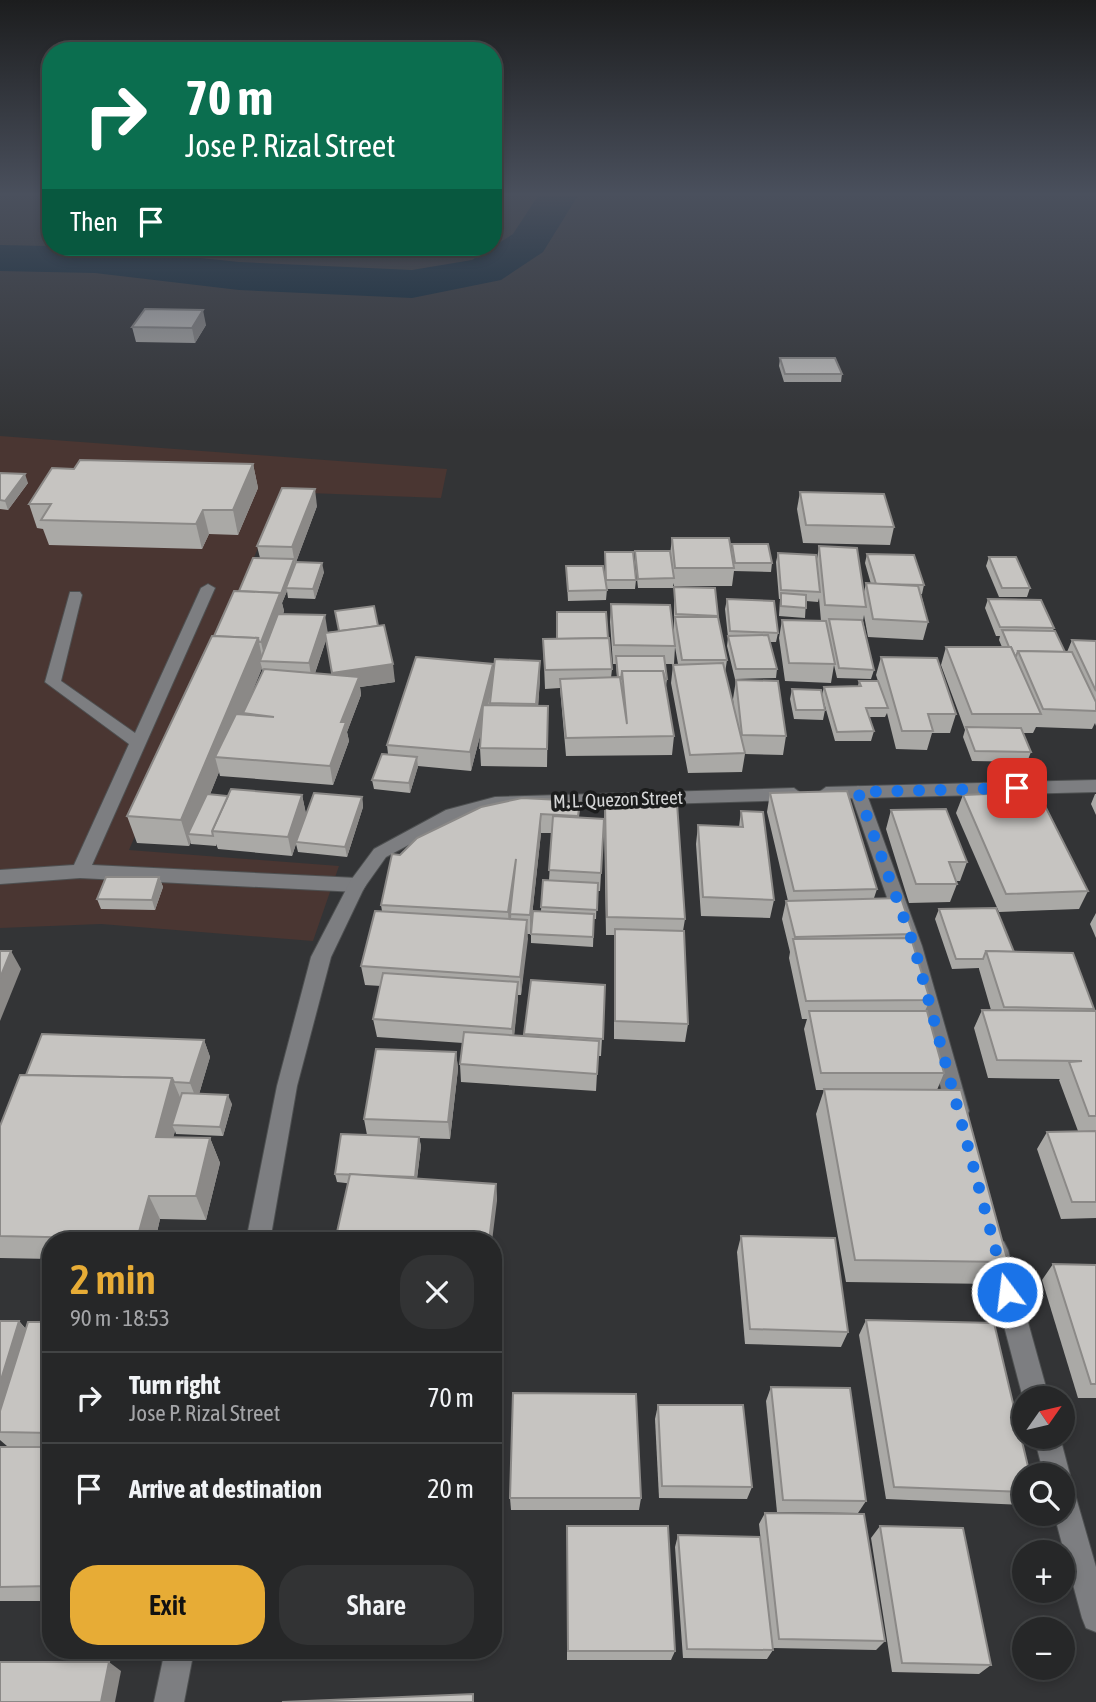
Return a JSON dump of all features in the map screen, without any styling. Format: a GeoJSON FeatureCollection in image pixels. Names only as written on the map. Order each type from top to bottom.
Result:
{"type":"FeatureCollection","features":[{"type":"Feature","properties":{"kind":"street"},"geometry":{"type":"LineString","coordinates":[[80,871],[208,589]]}},
{"type":"Feature","properties":{"kind":"street"},"geometry":{"type":"LineString","coordinates":[[75,595],[53,682],[138,743]]}},
{"type":"Feature","properties":{"kind":"street","name":"M. L. Quezon Street"},"geometry":{"type":"LineString","coordinates":[[260,1232],[287,1086],[321,957],[357,885],[380,853],[452,814],[495,803],[1096,786]]}},
{"type":"Feature","properties":{"kind":"street"},"geometry":{"type":"LineString","coordinates":[[858,792],[914,946],[964,1132]]}},
{"type":"Feature","properties":{"kind":"street"},"geometry":{"type":"LineString","coordinates":[[0,877],[80,871],[357,885]]}},
{"type":"Feature","properties":{"kind":"street"},"geometry":{"type":"LineString","coordinates":[[989,1225],[1033,1386]]}},
{"type":"Feature","properties":{"kind":"street"},"geometry":{"type":"LineString","coordinates":[[1071,1526],[1096,1618]]}},
{"type":"Feature","properties":{"kind":"street"},"geometry":{"type":"LineString","coordinates":[[169,1702],[178,1659]]}},
{"type":"Feature","properties":{"kind":"shaded area"},"geometry":{"type":"Polygon","coordinates":[[[0,436],[447,469],[441,498],[282,492],[129,850],[339,866],[313,941],[101,924],[0,928],[0,436]]]}},
{"type":"Feature","properties":{"kind":"building"},"geometry":{"type":"Polygon","coordinates":[[[145,309],[203,310],[192,328],[132,327],[145,309]]]}},
{"type":"Feature","properties":{"kind":"building"},"geometry":{"type":"Polygon","coordinates":[[[780,358],[835,358],[842,374],[785,374],[780,358]]]}},
{"type":"Feature","properties":{"kind":"building"},"geometry":{"type":"Polygon","coordinates":[[[80,460],[253,464],[233,510],[203,510],[196,524],[41,520],[51,504],[29,504],[52,468],[74,469],[80,460]]]}},
{"type":"Feature","properties":{"kind":"building"},"geometry":{"type":"Polygon","coordinates":[[[0,473],[25,474],[5,501],[0,500],[0,473]]]}},
{"type":"Feature","properties":{"kind":"building"},"geometry":{"type":"Polygon","coordinates":[[[282,488],[315,489],[292,547],[257,546],[282,488]]]}},
{"type":"Feature","properties":{"kind":"building"},"geometry":{"type":"Polygon","coordinates":[[[800,492],[884,494],[894,527],[806,525],[800,492]]]}},
{"type":"Feature","properties":{"kind":"building"},"geometry":{"type":"Polygon","coordinates":[[[672,538],[729,538],[734,568],[675,568],[672,538]]]}},
{"type":"Feature","properties":{"kind":"building"},"geometry":{"type":"Polygon","coordinates":[[[732,544],[768,544],[772,563],[735,563],[732,544]]]}},
{"type":"Feature","properties":{"kind":"building"},"geometry":{"type":"Polygon","coordinates":[[[819,546],[857,548],[866,607],[825,605],[819,546]]]}},
{"type":"Feature","properties":{"kind":"building"},"geometry":{"type":"Polygon","coordinates":[[[635,551],[670,551],[674,578],[638,579],[635,551]]]}},
{"type":"Feature","properties":{"kind":"building"},"geometry":{"type":"Polygon","coordinates":[[[605,552],[633,552],[636,580],[606,580],[605,552]]]}},
{"type":"Feature","properties":{"kind":"building"},"geometry":{"type":"Polygon","coordinates":[[[778,553],[816,555],[820,592],[781,590],[778,553]]]}},
{"type":"Feature","properties":{"kind":"building"},"geometry":{"type":"Polygon","coordinates":[[[867,554],[914,555],[924,585],[876,584],[867,554]]]}},
{"type":"Feature","properties":{"kind":"building"},"geometry":{"type":"Polygon","coordinates":[[[989,557],[1016,557],[1030,588],[1002,588],[989,557]]]}},
{"type":"Feature","properties":{"kind":"building"},"geometry":{"type":"Polygon","coordinates":[[[253,558],[294,559],[280,596],[280,593],[239,591],[253,558]]]}},
{"type":"Feature","properties":{"kind":"building"},"geometry":{"type":"Polygon","coordinates":[[[296,562],[322,563],[313,589],[286,588],[296,562]]]}},
{"type":"Feature","properties":{"kind":"building"},"geometry":{"type":"Polygon","coordinates":[[[566,566],[603,566],[607,590],[568,591],[566,566]]]}},
{"type":"Feature","properties":{"kind":"building"},"geometry":{"type":"Polygon","coordinates":[[[866,583],[918,586],[928,622],[873,619],[866,583]]]}},
{"type":"Feature","properties":{"kind":"building"},"geometry":{"type":"Polygon","coordinates":[[[674,587],[715,588],[718,616],[676,614],[674,587]]]}},
{"type":"Feature","properties":{"kind":"building"},"geometry":{"type":"Polygon","coordinates":[[[234,591],[280,593],[261,642],[258,638],[214,636],[234,591]]]}},
{"type":"Feature","properties":{"kind":"building"},"geometry":{"type":"Polygon","coordinates":[[[781,593],[806,595],[806,608],[781,606],[781,593]]]}},
{"type":"Feature","properties":{"kind":"building"},"geometry":{"type":"Polygon","coordinates":[[[727,599],[774,601],[778,633],[730,631],[727,599]]]}},
{"type":"Feature","properties":{"kind":"building"},"geometry":{"type":"Polygon","coordinates":[[[988,599],[1041,600],[1054,628],[1000,627],[988,599]]]}},
{"type":"Feature","properties":{"kind":"building"},"geometry":{"type":"Polygon","coordinates":[[[611,604],[670,605],[675,646],[614,645],[611,604]]]}},
{"type":"Feature","properties":{"kind":"building"},"geometry":{"type":"Polygon","coordinates":[[[374,606],[378,626],[339,631],[335,611],[374,606]]]}},
{"type":"Feature","properties":{"kind":"building"},"geometry":{"type":"Polygon","coordinates":[[[557,612],[606,612],[608,638],[557,639],[557,612]]]}},
{"type":"Feature","properties":{"kind":"building"},"geometry":{"type":"Polygon","coordinates":[[[278,614],[325,615],[309,663],[260,661],[278,614]]]}},
{"type":"Feature","properties":{"kind":"building"},"geometry":{"type":"Polygon","coordinates":[[[675,617],[718,617],[727,660],[682,660],[675,617]]]}},
{"type":"Feature","properties":{"kind":"building"},"geometry":{"type":"Polygon","coordinates":[[[829,619],[862,620],[874,670],[839,668],[829,619]]]}},
{"type":"Feature","properties":{"kind":"building"},"geometry":{"type":"Polygon","coordinates":[[[782,620],[826,621],[835,664],[789,663],[782,620]]]}},
{"type":"Feature","properties":{"kind":"building"},"geometry":{"type":"Polygon","coordinates":[[[384,625],[393,664],[332,673],[325,633],[384,625]]]}},
{"type":"Feature","properties":{"kind":"building"},"geometry":{"type":"Polygon","coordinates":[[[1002,630],[1055,631],[1065,652],[1018,651],[1015,656],[1002,630]]]}},
{"type":"Feature","properties":{"kind":"building"},"geometry":{"type":"Polygon","coordinates":[[[768,635],[777,669],[736,669],[728,636],[768,635]]]}},
{"type":"Feature","properties":{"kind":"building"},"geometry":{"type":"Polygon","coordinates":[[[212,636],[258,638],[181,820],[127,816],[212,636]]]}},
{"type":"Feature","properties":{"kind":"building"},"geometry":{"type":"Polygon","coordinates":[[[609,638],[612,669],[545,670],[543,639],[609,638]]]}},
{"type":"Feature","properties":{"kind":"building"},"geometry":{"type":"Polygon","coordinates":[[[1072,640],[1096,641],[1096,691],[1072,640]]]}},
{"type":"Feature","properties":{"kind":"building"},"geometry":{"type":"Polygon","coordinates":[[[946,647],[1011,647],[1041,714],[972,714],[946,647]]]}},
{"type":"Feature","properties":{"kind":"building"},"geometry":{"type":"Polygon","coordinates":[[[1018,651],[1072,652],[1096,702],[1096,711],[1043,709],[1018,651]]]}},
{"type":"Feature","properties":{"kind":"building"},"geometry":{"type":"Polygon","coordinates":[[[616,656],[664,656],[667,679],[663,671],[622,671],[620,679],[616,656]]]}},
{"type":"Feature","properties":{"kind":"building"},"geometry":{"type":"Polygon","coordinates":[[[416,657],[493,664],[470,752],[387,745],[416,657]]]}},
{"type":"Feature","properties":{"kind":"building"},"geometry":{"type":"Polygon","coordinates":[[[881,657],[937,658],[956,714],[928,714],[933,731],[902,731],[881,657]]]}},
{"type":"Feature","properties":{"kind":"building"},"geometry":{"type":"Polygon","coordinates":[[[495,659],[540,661],[536,704],[490,703],[495,659]]]}},
{"type":"Feature","properties":{"kind":"building"},"geometry":{"type":"Polygon","coordinates":[[[723,663],[745,753],[690,755],[673,665],[723,663]]]}},
{"type":"Feature","properties":{"kind":"building"},"geometry":{"type":"Polygon","coordinates":[[[264,669],[359,677],[341,722],[346,722],[330,766],[215,757],[236,714],[274,717],[243,713],[264,669]]]}},
{"type":"Feature","properties":{"kind":"building"},"geometry":{"type":"Polygon","coordinates":[[[622,671],[663,671],[674,736],[566,738],[560,679],[620,677],[627,724],[622,671]]]}},
{"type":"Feature","properties":{"kind":"building"},"geometry":{"type":"Polygon","coordinates":[[[736,680],[778,681],[786,736],[742,735],[736,680]]]}},
{"type":"Feature","properties":{"kind":"building"},"geometry":{"type":"Polygon","coordinates":[[[859,681],[878,681],[888,708],[866,708],[874,731],[837,732],[824,687],[861,686],[859,681]]]}},
{"type":"Feature","properties":{"kind":"building"},"geometry":{"type":"Polygon","coordinates":[[[792,689],[821,690],[825,710],[796,710],[792,689]]]}},
{"type":"Feature","properties":{"kind":"building"},"geometry":{"type":"Polygon","coordinates":[[[483,705],[548,706],[547,749],[480,748],[483,705]]]}},
{"type":"Feature","properties":{"kind":"building"},"geometry":{"type":"Polygon","coordinates":[[[966,727],[1021,728],[1031,752],[975,751],[966,727]]]}},
{"type":"Feature","properties":{"kind":"building"},"geometry":{"type":"Polygon","coordinates":[[[382,754],[417,757],[409,783],[372,780],[382,754]]]}},
{"type":"Feature","properties":{"kind":"building"},"geometry":{"type":"Polygon","coordinates":[[[231,789],[302,795],[288,837],[212,831],[231,789]]]}},
{"type":"Feature","properties":{"kind":"building"},"geometry":{"type":"Polygon","coordinates":[[[847,791],[877,889],[794,891],[770,793],[847,791]]]}},
{"type":"Feature","properties":{"kind":"building"},"geometry":{"type":"Polygon","coordinates":[[[1038,792],[1088,891],[1006,894],[963,795],[1038,792]]]}},
{"type":"Feature","properties":{"kind":"building"},"geometry":{"type":"Polygon","coordinates":[[[314,793],[362,797],[345,847],[296,842],[314,793]]]}},
{"type":"Feature","properties":{"kind":"building"},"geometry":{"type":"Polygon","coordinates":[[[207,794],[228,796],[212,831],[213,836],[188,834],[207,794]]]}},
{"type":"Feature","properties":{"kind":"building"},"geometry":{"type":"Polygon","coordinates":[[[522,798],[580,801],[578,816],[541,814],[530,915],[510,914],[516,859],[508,912],[381,905],[392,854],[400,855],[417,838],[481,807],[522,798]]]}},
{"type":"Feature","properties":{"kind":"building"},"geometry":{"type":"Polygon","coordinates":[[[605,802],[677,803],[685,919],[607,917],[605,802]]]}},
{"type":"Feature","properties":{"kind":"building"},"geometry":{"type":"Polygon","coordinates":[[[946,809],[967,862],[949,862],[957,884],[916,884],[891,810],[946,809]]]}},
{"type":"Feature","properties":{"kind":"building"},"geometry":{"type":"Polygon","coordinates":[[[741,811],[763,812],[774,900],[703,897],[698,825],[743,827],[741,811]]]}},
{"type":"Feature","properties":{"kind":"building"},"geometry":{"type":"Polygon","coordinates":[[[553,816],[604,819],[601,873],[549,870],[553,816]]]}},
{"type":"Feature","properties":{"kind":"building"},"geometry":{"type":"Polygon","coordinates":[[[106,877],[159,877],[152,900],[97,899],[106,877]]]}},
{"type":"Feature","properties":{"kind":"building"},"geometry":{"type":"Polygon","coordinates":[[[543,880],[598,883],[597,910],[541,907],[543,880]]]}},
{"type":"Feature","properties":{"kind":"building"},"geometry":{"type":"Polygon","coordinates":[[[901,898],[913,934],[795,937],[786,901],[901,898]]]}},
{"type":"Feature","properties":{"kind":"building"},"geometry":{"type":"Polygon","coordinates":[[[996,908],[1014,952],[986,951],[983,959],[956,959],[939,909],[996,908]]]}},
{"type":"Feature","properties":{"kind":"building"},"geometry":{"type":"Polygon","coordinates":[[[375,911],[527,920],[520,977],[361,966],[375,911]]]}},
{"type":"Feature","properties":{"kind":"building"},"geometry":{"type":"Polygon","coordinates":[[[533,911],[594,914],[593,937],[531,934],[533,911]]]}},
{"type":"Feature","properties":{"kind":"building"},"geometry":{"type":"Polygon","coordinates":[[[615,929],[684,931],[688,1024],[615,1021],[615,929]]]}},
{"type":"Feature","properties":{"kind":"building"},"geometry":{"type":"Polygon","coordinates":[[[911,938],[930,1000],[806,1001],[793,939],[911,938]]]}},
{"type":"Feature","properties":{"kind":"building"},"geometry":{"type":"Polygon","coordinates":[[[0,951],[11,951],[0,978],[0,951]]]}},
{"type":"Feature","properties":{"kind":"building"},"geometry":{"type":"Polygon","coordinates":[[[986,951],[1073,953],[1094,1009],[1004,1007],[986,951]]]}},
{"type":"Feature","properties":{"kind":"building"},"geometry":{"type":"Polygon","coordinates":[[[383,973],[518,982],[512,1029],[373,1019],[383,973]]]}},
{"type":"Feature","properties":{"kind":"building"},"geometry":{"type":"Polygon","coordinates":[[[531,980],[605,985],[603,1039],[524,1034],[531,980]]]}},
{"type":"Feature","properties":{"kind":"building"},"geometry":{"type":"Polygon","coordinates":[[[982,1010],[1096,1011],[1096,1116],[1089,1116],[1069,1062],[1082,1061],[997,1060],[982,1010]]]}},
{"type":"Feature","properties":{"kind":"building"},"geometry":{"type":"Polygon","coordinates":[[[809,1011],[927,1011],[944,1073],[821,1073],[809,1011]]]}},
{"type":"Feature","properties":{"kind":"building"},"geometry":{"type":"Polygon","coordinates":[[[464,1032],[599,1041],[597,1074],[460,1064],[464,1032]]]}},
{"type":"Feature","properties":{"kind":"building"},"geometry":{"type":"Polygon","coordinates":[[[42,1034],[204,1040],[190,1083],[174,1082],[172,1078],[26,1075],[42,1034]]]}},
{"type":"Feature","properties":{"kind":"building"},"geometry":{"type":"Polygon","coordinates":[[[376,1049],[456,1052],[448,1122],[364,1119],[376,1049]]]}},
{"type":"Feature","properties":{"kind":"building"},"geometry":{"type":"Polygon","coordinates":[[[20,1075],[172,1078],[156,1137],[210,1138],[196,1196],[149,1196],[139,1232],[42,1232],[42,1237],[0,1236],[0,1126],[20,1075]]]}},
{"type":"Feature","properties":{"kind":"building"},"geometry":{"type":"Polygon","coordinates":[[[824,1089],[961,1090],[1008,1262],[855,1260],[824,1089]]]}},
{"type":"Feature","properties":{"kind":"building"},"geometry":{"type":"Polygon","coordinates":[[[182,1093],[228,1095],[220,1127],[172,1125],[182,1093]]]}},
{"type":"Feature","properties":{"kind":"building"},"geometry":{"type":"Polygon","coordinates":[[[1096,1131],[1096,1202],[1072,1202],[1047,1132],[1096,1131]]]}},
{"type":"Feature","properties":{"kind":"building"},"geometry":{"type":"Polygon","coordinates":[[[341,1134],[419,1137],[415,1177],[335,1174],[341,1134]]]}},
{"type":"Feature","properties":{"kind":"building"},"geometry":{"type":"Polygon","coordinates":[[[350,1174],[496,1184],[490,1232],[337,1232],[350,1174]]]}},
{"type":"Feature","properties":{"kind":"building"},"geometry":{"type":"Polygon","coordinates":[[[741,1236],[835,1238],[848,1332],[750,1329],[741,1236]]]}},
{"type":"Feature","properties":{"kind":"building"},"geometry":{"type":"Polygon","coordinates":[[[1053,1264],[1096,1265],[1096,1384],[1091,1384],[1053,1264]]]}},
{"type":"Feature","properties":{"kind":"building"},"geometry":{"type":"Polygon","coordinates":[[[866,1320],[994,1323],[1012,1399],[1012,1449],[1024,1449],[1027,1463],[1012,1463],[1012,1492],[894,1487],[866,1320]]]}},
{"type":"Feature","properties":{"kind":"building"},"geometry":{"type":"Polygon","coordinates":[[[0,1321],[19,1321],[0,1383],[0,1321]]]}},
{"type":"Feature","properties":{"kind":"building"},"geometry":{"type":"Polygon","coordinates":[[[28,1322],[42,1322],[42,1433],[0,1432],[0,1411],[28,1322]]]}},
{"type":"Feature","properties":{"kind":"building"},"geometry":{"type":"Polygon","coordinates":[[[771,1387],[850,1388],[866,1501],[783,1500],[771,1387]]]}},
{"type":"Feature","properties":{"kind":"building"},"geometry":{"type":"Polygon","coordinates":[[[513,1393],[636,1394],[641,1498],[510,1498],[513,1393]]]}},
{"type":"Feature","properties":{"kind":"building"},"geometry":{"type":"Polygon","coordinates":[[[658,1405],[743,1405],[752,1487],[662,1486],[658,1405]]]}},
{"type":"Feature","properties":{"kind":"building"},"geometry":{"type":"Polygon","coordinates":[[[0,1447],[42,1447],[42,1586],[0,1587],[0,1447]]]}},
{"type":"Feature","properties":{"kind":"building"},"geometry":{"type":"Polygon","coordinates":[[[765,1513],[864,1514],[885,1641],[779,1639],[765,1513]]]}},
{"type":"Feature","properties":{"kind":"building"},"geometry":{"type":"Polygon","coordinates":[[[567,1526],[668,1526],[675,1651],[568,1651],[567,1526]]]}},
{"type":"Feature","properties":{"kind":"building"},"geometry":{"type":"Polygon","coordinates":[[[880,1526],[963,1528],[991,1665],[902,1663],[880,1526]]]}},
{"type":"Feature","properties":{"kind":"building"},"geometry":{"type":"Polygon","coordinates":[[[678,1535],[760,1537],[773,1650],[687,1649],[678,1535]]]}},
{"type":"Feature","properties":{"kind":"building"},"geometry":{"type":"Polygon","coordinates":[[[0,1662],[109,1662],[101,1702],[0,1702],[0,1662]]]}},
{"type":"Feature","properties":{"kind":"building"},"geometry":{"type":"Polygon","coordinates":[[[473,1694],[473,1702],[282,1702],[473,1694]]]}},
{"type":"Feature","properties":{"kind":"waterway"},"geometry":{"type":"LineString","coordinates":[[216,273],[412,284],[471,273]]}},
{"type":"Feature","properties":{"kind":"route"},"geometry":{"type":"LineString","coordinates":[[1007,1292],[914,946],[858,792],[1017,788]]}}]}
